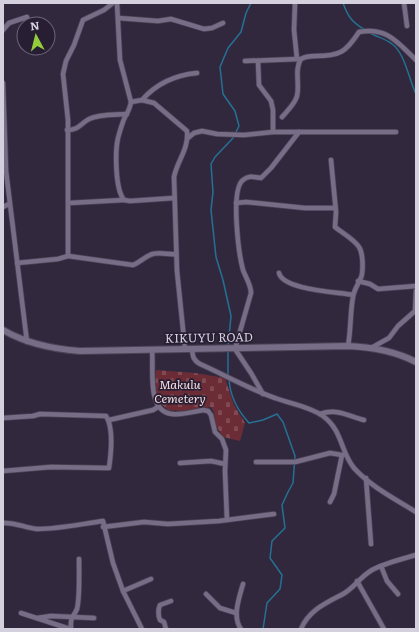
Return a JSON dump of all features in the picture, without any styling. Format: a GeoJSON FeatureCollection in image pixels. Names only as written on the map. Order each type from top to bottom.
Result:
{"type":"FeatureCollection","features":[{"type":"Feature","properties":{"kind":"main road","name":"KIKUYU ROAD"},"geometry":{"type":"LineString","coordinates":[[3,330],[27,342],[58,350],[234,349],[348,346],[371,348],[400,355],[416,362]]}},
{"type":"Feature","properties":{"kind":"street"},"geometry":{"type":"LineString","coordinates":[[68,256],[68,120],[63,74],[66,61],[74,45],[82,20],[104,10],[113,3]]}},
{"type":"Feature","properties":{"kind":"street"},"geometry":{"type":"LineString","coordinates":[[117,3],[120,60],[131,102],[118,139],[117,159],[119,192],[124,200]]}},
{"type":"Feature","properties":{"kind":"street"},"geometry":{"type":"LineString","coordinates":[[282,118],[297,97],[299,59],[294,30],[295,3]]}},
{"type":"Feature","properties":{"kind":"street"},"geometry":{"type":"LineString","coordinates":[[404,3],[407,26]]}},
{"type":"Feature","properties":{"kind":"street"},"geometry":{"type":"LineString","coordinates":[[118,18],[158,21],[171,19],[204,29],[212,28],[223,23]]}},
{"type":"Feature","properties":{"kind":"street"},"geometry":{"type":"LineString","coordinates":[[3,30],[9,23],[16,21]]}},
{"type":"Feature","properties":{"kind":"street"},"geometry":{"type":"LineString","coordinates":[[245,61],[299,59],[308,56],[328,56],[336,54],[347,48],[359,32],[372,31],[384,33],[402,46],[416,60]]}},
{"type":"Feature","properties":{"kind":"street"},"geometry":{"type":"LineString","coordinates":[[258,61],[259,86],[271,101],[273,110],[273,132]]}},
{"type":"Feature","properties":{"kind":"street"},"geometry":{"type":"LineString","coordinates":[[142,100],[154,88],[176,76],[197,72]]}},
{"type":"Feature","properties":{"kind":"street"},"geometry":{"type":"LineString","coordinates":[[3,83],[4,154],[27,342]]}},
{"type":"Feature","properties":{"kind":"street"},"geometry":{"type":"LineString","coordinates":[[131,102],[142,100],[154,103],[187,131],[188,138],[185,150],[175,172],[174,198],[176,206],[176,254],[185,349]]}},
{"type":"Feature","properties":{"kind":"street"},"geometry":{"type":"LineString","coordinates":[[67,130],[75,130],[90,119],[126,114]]}},
{"type":"Feature","properties":{"kind":"street"},"geometry":{"type":"LineString","coordinates":[[188,138],[194,133],[202,131],[231,135],[273,132],[396,132]]}},
{"type":"Feature","properties":{"kind":"street"},"geometry":{"type":"LineString","coordinates":[[263,394],[251,373],[234,349],[251,293],[251,289],[243,269],[235,211],[236,203],[239,185],[242,180],[249,176],[261,178],[271,168],[299,132]]}},
{"type":"Feature","properties":{"kind":"street"},"geometry":{"type":"LineString","coordinates":[[331,160],[335,227],[359,246],[362,262],[362,275],[353,295],[348,346]]}},
{"type":"Feature","properties":{"kind":"street"},"geometry":{"type":"LineString","coordinates":[[69,204],[174,198]]}},
{"type":"Feature","properties":{"kind":"street"},"geometry":{"type":"LineString","coordinates":[[236,203],[246,202],[305,208],[335,208]]}},
{"type":"Feature","properties":{"kind":"street"},"geometry":{"type":"LineString","coordinates":[[3,207],[9,204]]}},
{"type":"Feature","properties":{"kind":"street"},"geometry":{"type":"LineString","coordinates":[[17,263],[58,259],[68,256],[133,265],[139,263],[149,255],[160,253],[176,254]]}},
{"type":"Feature","properties":{"kind":"street"},"geometry":{"type":"LineString","coordinates":[[279,273],[280,277],[284,280],[298,286],[353,295]]}},
{"type":"Feature","properties":{"kind":"street"},"geometry":{"type":"LineString","coordinates":[[358,281],[370,284],[378,289],[416,286]]}},
{"type":"Feature","properties":{"kind":"street"},"geometry":{"type":"LineString","coordinates":[[371,348],[389,338],[398,326],[415,312],[416,291]]}},
{"type":"Feature","properties":{"kind":"street"},"geometry":{"type":"LineString","coordinates":[[192,349],[195,361],[263,394],[303,406],[320,414],[332,424],[337,431],[344,455],[354,467],[379,488],[416,512]]}},
{"type":"Feature","properties":{"kind":"street"},"geometry":{"type":"LineString","coordinates":[[152,350],[154,396],[158,407],[171,414],[203,410],[208,411],[211,415],[215,432],[225,444],[225,486],[228,520]]}},
{"type":"Feature","properties":{"kind":"street"},"geometry":{"type":"LineString","coordinates":[[109,420],[153,410],[158,407]]}},
{"type":"Feature","properties":{"kind":"street"},"geometry":{"type":"LineString","coordinates":[[320,414],[328,411],[337,411],[364,420]]}},
{"type":"Feature","properties":{"kind":"street"},"geometry":{"type":"LineString","coordinates":[[3,418],[33,416],[40,414],[106,416],[109,420],[110,426],[111,456],[109,468],[51,467],[3,471]]}},
{"type":"Feature","properties":{"kind":"street"},"geometry":{"type":"LineString","coordinates":[[256,462],[295,462],[330,453],[344,455]]}},
{"type":"Feature","properties":{"kind":"street"},"geometry":{"type":"LineString","coordinates":[[330,502],[334,494],[344,455]]}},
{"type":"Feature","properties":{"kind":"street"},"geometry":{"type":"LineString","coordinates":[[180,462],[211,461],[226,464]]}},
{"type":"Feature","properties":{"kind":"street"},"geometry":{"type":"LineString","coordinates":[[366,478],[371,544]]}},
{"type":"Feature","properties":{"kind":"street"},"geometry":{"type":"LineString","coordinates":[[103,527],[144,522],[168,524],[228,520],[274,514]]}},
{"type":"Feature","properties":{"kind":"street"},"geometry":{"type":"LineString","coordinates":[[3,523],[11,522],[34,528],[45,529],[102,521],[113,563],[123,591],[142,629]]}},
{"type":"Feature","properties":{"kind":"street"},"geometry":{"type":"LineString","coordinates":[[301,629],[304,621],[320,606],[344,594],[352,588],[357,581],[372,570],[416,555]]}},
{"type":"Feature","properties":{"kind":"street"},"geometry":{"type":"LineString","coordinates":[[21,613],[71,629],[71,617],[76,609],[80,578],[79,559]]}},
{"type":"Feature","properties":{"kind":"street"},"geometry":{"type":"LineString","coordinates":[[381,566],[387,581],[398,594]]}},
{"type":"Feature","properties":{"kind":"street"},"geometry":{"type":"LineString","coordinates":[[123,591],[151,579]]}},
{"type":"Feature","properties":{"kind":"street"},"geometry":{"type":"LineString","coordinates":[[357,581],[384,629]]}},
{"type":"Feature","properties":{"kind":"street"},"geometry":{"type":"LineString","coordinates":[[241,629],[236,620],[236,613],[243,584]]}},
{"type":"Feature","properties":{"kind":"street"},"geometry":{"type":"LineString","coordinates":[[206,594],[220,608],[236,613]]}},
{"type":"Feature","properties":{"kind":"street"},"geometry":{"type":"LineString","coordinates":[[166,629],[164,622],[159,618],[158,608],[160,605],[171,601]]}},
{"type":"Feature","properties":{"kind":"street"},"geometry":{"type":"LineString","coordinates":[[37,618],[51,616],[94,618]]}},
{"type":"Feature","properties":{"kind":"green space","name":"Makulu Cemetery"},"geometry":{"type":"Polygon","coordinates":[[[156,370],[195,373],[225,378],[234,405],[245,423],[240,441],[223,437],[215,424],[214,412],[211,407],[182,411],[168,410],[157,400],[155,383],[156,370]]]}},
{"type":"Feature","properties":{"kind":"waterway"},"geometry":{"type":"LineString","coordinates":[[228,347],[231,316],[216,257],[211,210],[213,192],[211,164],[215,157],[233,138],[239,126],[235,111],[223,94],[220,67],[228,48],[241,32],[246,13],[251,3]]}},
{"type":"Feature","properties":{"kind":"waterway"},"geometry":{"type":"LineString","coordinates":[[343,3],[351,19],[365,30]]}},
{"type":"Feature","properties":{"kind":"waterway"},"geometry":{"type":"LineString","coordinates":[[370,33],[387,41],[396,48],[403,60],[416,94]]}},
{"type":"Feature","properties":{"kind":"waterway"},"geometry":{"type":"LineString","coordinates":[[228,351],[228,375]]}},
{"type":"Feature","properties":{"kind":"waterway"},"geometry":{"type":"LineString","coordinates":[[229,379],[235,403],[249,423],[263,420],[277,414],[283,422],[295,456],[293,483],[282,505],[285,528],[272,541],[270,558],[282,575],[280,589],[267,603],[263,629]]}}]}
